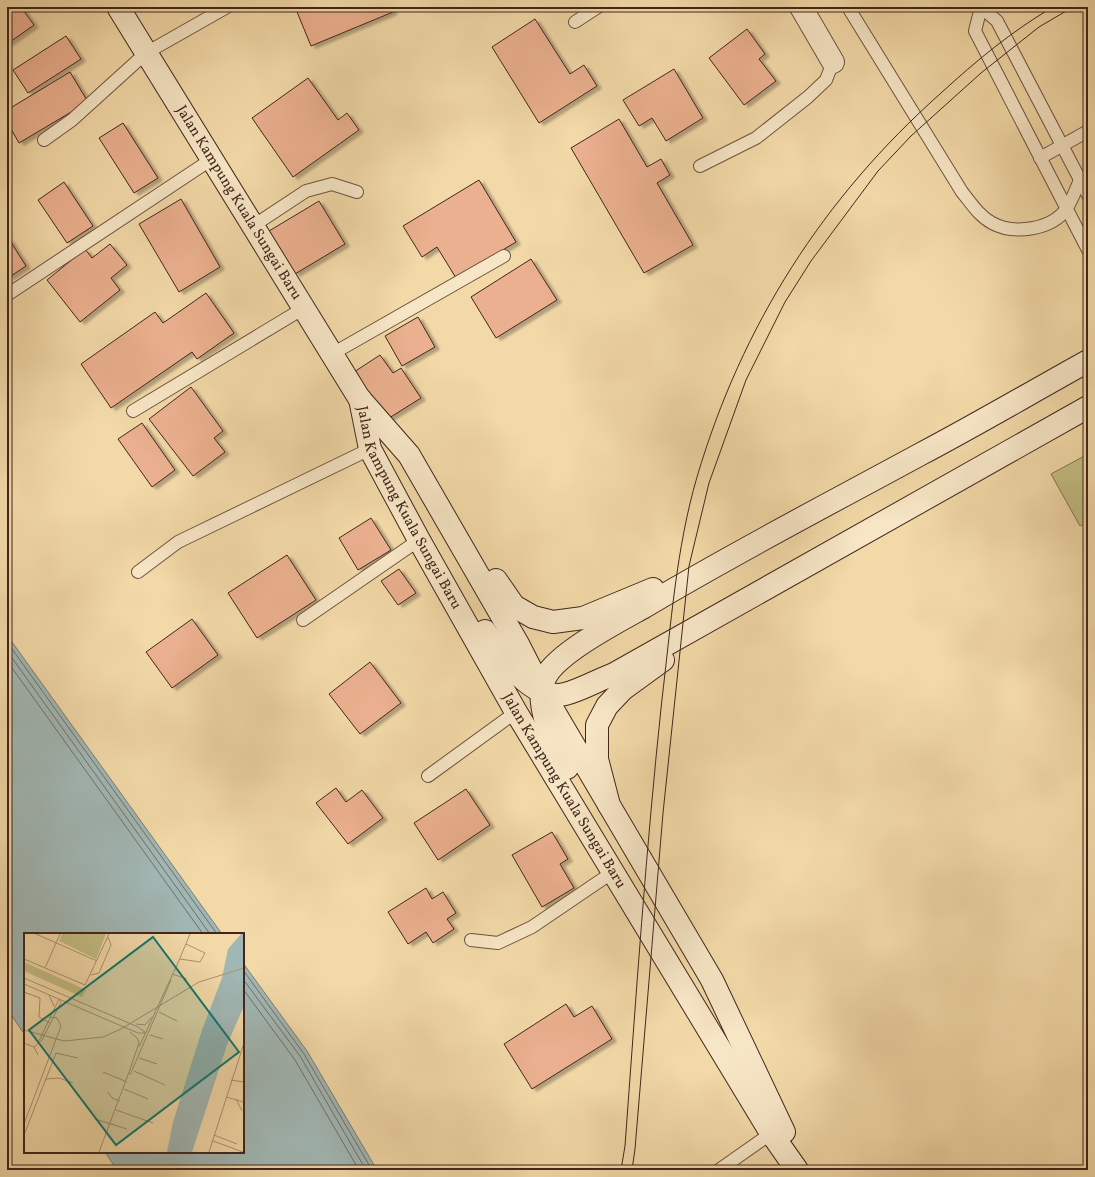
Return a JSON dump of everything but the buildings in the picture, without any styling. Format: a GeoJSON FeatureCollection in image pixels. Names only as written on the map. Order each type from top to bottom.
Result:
{"type":"FeatureCollection","features":[{"type":"Feature","properties":{"kind":"street","name":"Jalan Kampung Kuala Sungai Baru"},"geometry":{"type":"LineString","coordinates":[[118,7],[359,398],[409,455],[518,644],[542,691],[712,980],[776,1130],[796,1169]]}},
{"type":"Feature","properties":{"kind":"street"},"geometry":{"type":"LineString","coordinates":[[801,7],[833,62]]}},
{"type":"Feature","properties":{"kind":"street"},"geometry":{"type":"LineString","coordinates":[[1064,374],[1088,348]]}},
{"type":"Feature","properties":{"kind":"street"},"geometry":{"type":"LineString","coordinates":[[634,907],[621,862],[555,748],[545,721],[542,691],[545,677],[551,669],[576,647],[713,565],[920,455],[1088,361]]}},
{"type":"Feature","properties":{"kind":"street","name":"Jalan Kampung Kuala Sungai Baru"},"geometry":{"type":"LineString","coordinates":[[359,398],[370,449],[419,540],[516,712],[634,907],[776,1130]]}},
{"type":"Feature","properties":{"kind":"street"},"geometry":{"type":"LineString","coordinates":[[400,504],[436,555],[499,652],[518,675],[542,691],[556,695],[566,694],[614,674],[1088,407]]}},
{"type":"Feature","properties":{"kind":"street"},"geometry":{"type":"LineString","coordinates":[[409,455],[514,606],[533,617],[553,622],[583,618],[713,565]]}},
{"type":"Feature","properties":{"kind":"street"},"geometry":{"type":"LineString","coordinates":[[609,805],[597,759],[597,725],[607,706],[623,689],[747,599]]}},
{"type":"Feature","properties":{"kind":"lane"},"geometry":{"type":"LineString","coordinates":[[44,140],[72,120],[146,53],[227,7]]}},
{"type":"Feature","properties":{"kind":"lane"},"geometry":{"type":"LineString","coordinates":[[576,22],[598,7]]}},
{"type":"Feature","properties":{"kind":"lane"},"geometry":{"type":"LineString","coordinates":[[848,7],[962,192],[977,212],[992,223],[1017,230],[1045,226],[1066,209],[1080,180]]}},
{"type":"Feature","properties":{"kind":"lane"},"geometry":{"type":"LineString","coordinates":[[1088,194],[997,21],[981,7],[975,31],[1088,250]]}},
{"type":"Feature","properties":{"kind":"lane"},"geometry":{"type":"LineString","coordinates":[[700,166],[756,138],[826,80],[833,62]]}},
{"type":"Feature","properties":{"kind":"lane"},"geometry":{"type":"LineString","coordinates":[[1040,158],[1088,131]]}},
{"type":"Feature","properties":{"kind":"lane"},"geometry":{"type":"LineString","coordinates":[[7,296],[212,159]]}},
{"type":"Feature","properties":{"kind":"lane"},"geometry":{"type":"LineString","coordinates":[[253,226],[306,191],[332,184],[357,192]]}},
{"type":"Feature","properties":{"kind":"lane"},"geometry":{"type":"LineString","coordinates":[[332,354],[504,256]]}},
{"type":"Feature","properties":{"kind":"lane"},"geometry":{"type":"LineString","coordinates":[[133,411],[304,308]]}},
{"type":"Feature","properties":{"kind":"lane"},"geometry":{"type":"LineString","coordinates":[[138,572],[178,542],[370,449]]}},
{"type":"Feature","properties":{"kind":"lane"},"geometry":{"type":"LineString","coordinates":[[303,620],[419,540]]}},
{"type":"Feature","properties":{"kind":"lane"},"geometry":{"type":"LineString","coordinates":[[428,776],[516,712]]}},
{"type":"Feature","properties":{"kind":"lane"},"geometry":{"type":"LineString","coordinates":[[471,940],[498,943],[518,934],[532,927],[613,872]]}},
{"type":"Feature","properties":{"kind":"lane"},"geometry":{"type":"LineString","coordinates":[[719,1170],[776,1130]]}},
{"type":"Feature","properties":{"kind":"shaded area"},"geometry":{"type":"Polygon","coordinates":[[[1088,454],[1088,522],[1080,526],[1051,474],[1088,454]]]}},
{"type":"Feature","properties":{"kind":"water"},"geometry":{"type":"Polygon","coordinates":[[[7,635],[221,933],[24,933],[24,1034],[7,1009],[7,635]]]}},
{"type":"Feature","properties":{"kind":"water"},"geometry":{"type":"Polygon","coordinates":[[[244,964],[307,1051],[377,1170],[117,1170],[106,1153],[244,1153],[244,964]]]}},
{"type":"Feature","properties":{"kind":"tram line"},"geometry":{"type":"LineString","coordinates":[[621,1170],[625,1146],[651,811],[675,587],[690,504],[697,477],[716,421],[738,368],[763,316],[792,267],[824,221],[859,176],[898,133],[968,69],[1009,36],[1053,7]]}},
{"type":"Feature","properties":{"kind":"tram line"},"geometry":{"type":"LineString","coordinates":[[632,1170],[663,813],[689,566],[709,483],[746,380],[785,302],[811,261],[878,171],[911,136],[981,73],[1039,27],[1073,7]]}}]}
